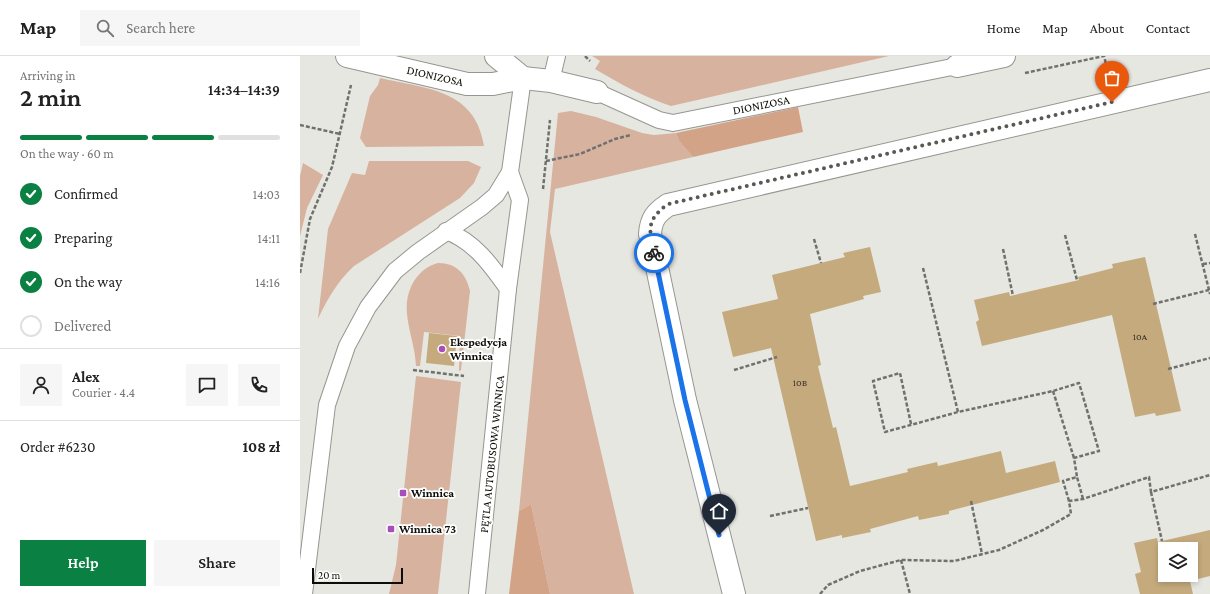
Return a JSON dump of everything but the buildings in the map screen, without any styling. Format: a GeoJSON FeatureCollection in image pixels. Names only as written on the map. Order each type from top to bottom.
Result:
{"type":"FeatureCollection","features":[{"type":"Feature","properties":{"kind":"street","name":"DIONIZOSA"},"geometry":{"type":"LineString","coordinates":[[347,56],[467,84],[493,84],[523,78],[551,81],[597,92]]}},
{"type":"Feature","properties":{"kind":"street"},"geometry":{"type":"LineString","coordinates":[[496,56],[523,78]]}},
{"type":"Feature","properties":{"kind":"street","name":"DIONIZOSA"},"geometry":{"type":"LineString","coordinates":[[957,66],[1004,56]]}},
{"type":"Feature","properties":{"kind":"street"},"geometry":{"type":"LineString","coordinates":[[734,594],[685,400],[650,234],[650,222],[658,212],[668,204],[1210,80]]}},
{"type":"Feature","properties":{"kind":"lane"},"geometry":{"type":"LineString","coordinates":[[551,81],[557,56]]}},
{"type":"Feature","properties":{"kind":"lane","name":"DIONIZOSA"},"geometry":{"type":"LineString","coordinates":[[597,92],[659,120],[673,123],[957,66]]}},
{"type":"Feature","properties":{"kind":"lane"},"geometry":{"type":"LineString","coordinates":[[304,594],[328,405],[339,367],[368,307],[395,271],[446,231],[482,207],[496,195],[510,172],[523,78]]}},
{"type":"Feature","properties":{"kind":"lane","name":"PĘTLA AUTOBUSOWA WINNICA"},"geometry":{"type":"LineString","coordinates":[[477,594],[508,289],[520,200],[510,172]]}},
{"type":"Feature","properties":{"kind":"lane"},"geometry":{"type":"LineString","coordinates":[[446,231],[458,236],[475,248],[492,266],[508,289]]}},
{"type":"Feature","properties":{"kind":"path"},"geometry":{"type":"LineString","coordinates":[[1020,74],[1104,56],[1110,82]]}},
{"type":"Feature","properties":{"kind":"path"},"geometry":{"type":"LineString","coordinates":[[300,273],[310,219],[332,167],[353,79]]}},
{"type":"Feature","properties":{"kind":"path"},"geometry":{"type":"LineString","coordinates":[[546,161],[580,154],[616,139],[673,123]]}},
{"type":"Feature","properties":{"kind":"path"},"geometry":{"type":"LineString","coordinates":[[300,125],[340,134]]}},
{"type":"Feature","properties":{"kind":"path"},"geometry":{"type":"LineString","coordinates":[[1196,234],[1210,294]]}},
{"type":"Feature","properties":{"kind":"path"},"geometry":{"type":"LineString","coordinates":[[1065,235],[1077,280]]}},
{"type":"Feature","properties":{"kind":"path"},"geometry":{"type":"LineString","coordinates":[[814,239],[821,263]]}},
{"type":"Feature","properties":{"kind":"path"},"geometry":{"type":"LineString","coordinates":[[1003,249],[1013,296]]}},
{"type":"Feature","properties":{"kind":"path"},"geometry":{"type":"LineString","coordinates":[[1203,264],[1210,263]]}},
{"type":"Feature","properties":{"kind":"path"},"geometry":{"type":"LineString","coordinates":[[923,268],[958,412]]}},
{"type":"Feature","properties":{"kind":"path"},"geometry":{"type":"LineString","coordinates":[[1152,304],[1209,290]]}},
{"type":"Feature","properties":{"kind":"path"},"geometry":{"type":"LineString","coordinates":[[734,370],[777,357]]}},
{"type":"Feature","properties":{"kind":"path"},"geometry":{"type":"LineString","coordinates":[[1168,369],[1210,358]]}},
{"type":"Feature","properties":{"kind":"path"},"geometry":{"type":"LineString","coordinates":[[414,370],[464,376]]}},
{"type":"Feature","properties":{"kind":"path"},"geometry":{"type":"LineString","coordinates":[[911,424],[900,373],[873,380],[885,432],[958,412],[1053,391],[1079,383],[1099,451],[1074,458]]}},
{"type":"Feature","properties":{"kind":"path"},"geometry":{"type":"LineString","coordinates":[[1053,391],[1074,458],[1083,499]]}},
{"type":"Feature","properties":{"kind":"path"},"geometry":{"type":"LineString","coordinates":[[1151,492],[1210,475]]}},
{"type":"Feature","properties":{"kind":"path"},"geometry":{"type":"LineString","coordinates":[[820,594],[828,585],[860,571],[901,560],[954,561],[998,550],[1043,530],[1071,514],[1063,481],[1077,477]]}},
{"type":"Feature","properties":{"kind":"path"},"geometry":{"type":"LineString","coordinates":[[1068,501],[1083,499],[1149,477],[1162,541]]}},
{"type":"Feature","properties":{"kind":"path"},"geometry":{"type":"LineString","coordinates":[[971,501],[982,554]]}},
{"type":"Feature","properties":{"kind":"path"},"geometry":{"type":"LineString","coordinates":[[770,516],[808,508]]}},
{"type":"Feature","properties":{"kind":"path"},"geometry":{"type":"LineString","coordinates":[[901,560],[910,594]]}},
{"type":"Feature","properties":{"kind":"shaded area"},"geometry":{"type":"Polygon","coordinates":[[[592,56],[889,56],[671,106],[632,90],[595,69],[600,61],[592,56]]]}},
{"type":"Feature","properties":{"kind":"shaded area"},"geometry":{"type":"Polygon","coordinates":[[[380,78],[431,89],[460,102],[471,113],[479,127],[484,146],[366,147],[360,138],[370,96],[378,85],[380,78]]]}},
{"type":"Feature","properties":{"kind":"shaded area"},"geometry":{"type":"Polygon","coordinates":[[[798,107],[803,132],[693,157],[679,141],[676,133],[798,107]]]}},
{"type":"Feature","properties":{"kind":"shaded area"},"geometry":{"type":"Polygon","coordinates":[[[571,111],[596,117],[642,133],[654,135],[676,133],[679,141],[693,157],[555,189],[550,232],[634,594],[550,594],[531,504],[519,511],[558,113],[571,111]]]}},
{"type":"Feature","properties":{"kind":"shaded area"},"geometry":{"type":"Polygon","coordinates":[[[369,161],[468,161],[481,167],[474,183],[460,198],[354,266],[333,291],[318,319],[328,229],[352,173],[365,175],[369,161]]]}},
{"type":"Feature","properties":{"kind":"shaded area"},"geometry":{"type":"Polygon","coordinates":[[[303,163],[323,175],[307,208],[300,236],[300,176],[303,163]]]}},
{"type":"Feature","properties":{"kind":"shaded area"},"geometry":{"type":"Polygon","coordinates":[[[438,263],[450,265],[460,271],[466,279],[470,291],[461,370],[459,371],[460,336],[424,332],[420,366],[416,366],[408,323],[407,302],[409,291],[414,281],[427,267],[438,263]]]}},
{"type":"Feature","properties":{"kind":"shaded area"},"geometry":{"type":"Polygon","coordinates":[[[416,376],[461,382],[438,594],[389,594],[396,565],[416,376]]]}},
{"type":"Feature","properties":{"kind":"shaded area"},"geometry":{"type":"Polygon","coordinates":[[[531,504],[550,594],[509,594],[519,511],[531,504]]]}},
{"type":"Feature","properties":{"kind":"way so far"},"geometry":{"type":"LineString","coordinates":[[654,253],[650,234],[650,222],[658,212],[668,204],[895,154],[1112,102]]}},
{"type":"Feature","properties":{"kind":"place","name":"Ekspedycja Winnica"},"geometry":{"type":"Point","coordinates":[442,349]}},
{"type":"Feature","properties":{"kind":"place","name":"Winnica"},"geometry":{"type":"Point","coordinates":[403,493]}},
{"type":"Feature","properties":{"kind":"place","name":"Winnica 73"},"geometry":{"type":"Point","coordinates":[391,529]}},
{"type":"Feature","properties":{"kind":"route"},"geometry":{"type":"LineString","coordinates":[[654,253],[685,400],[719,535]]}}]}
